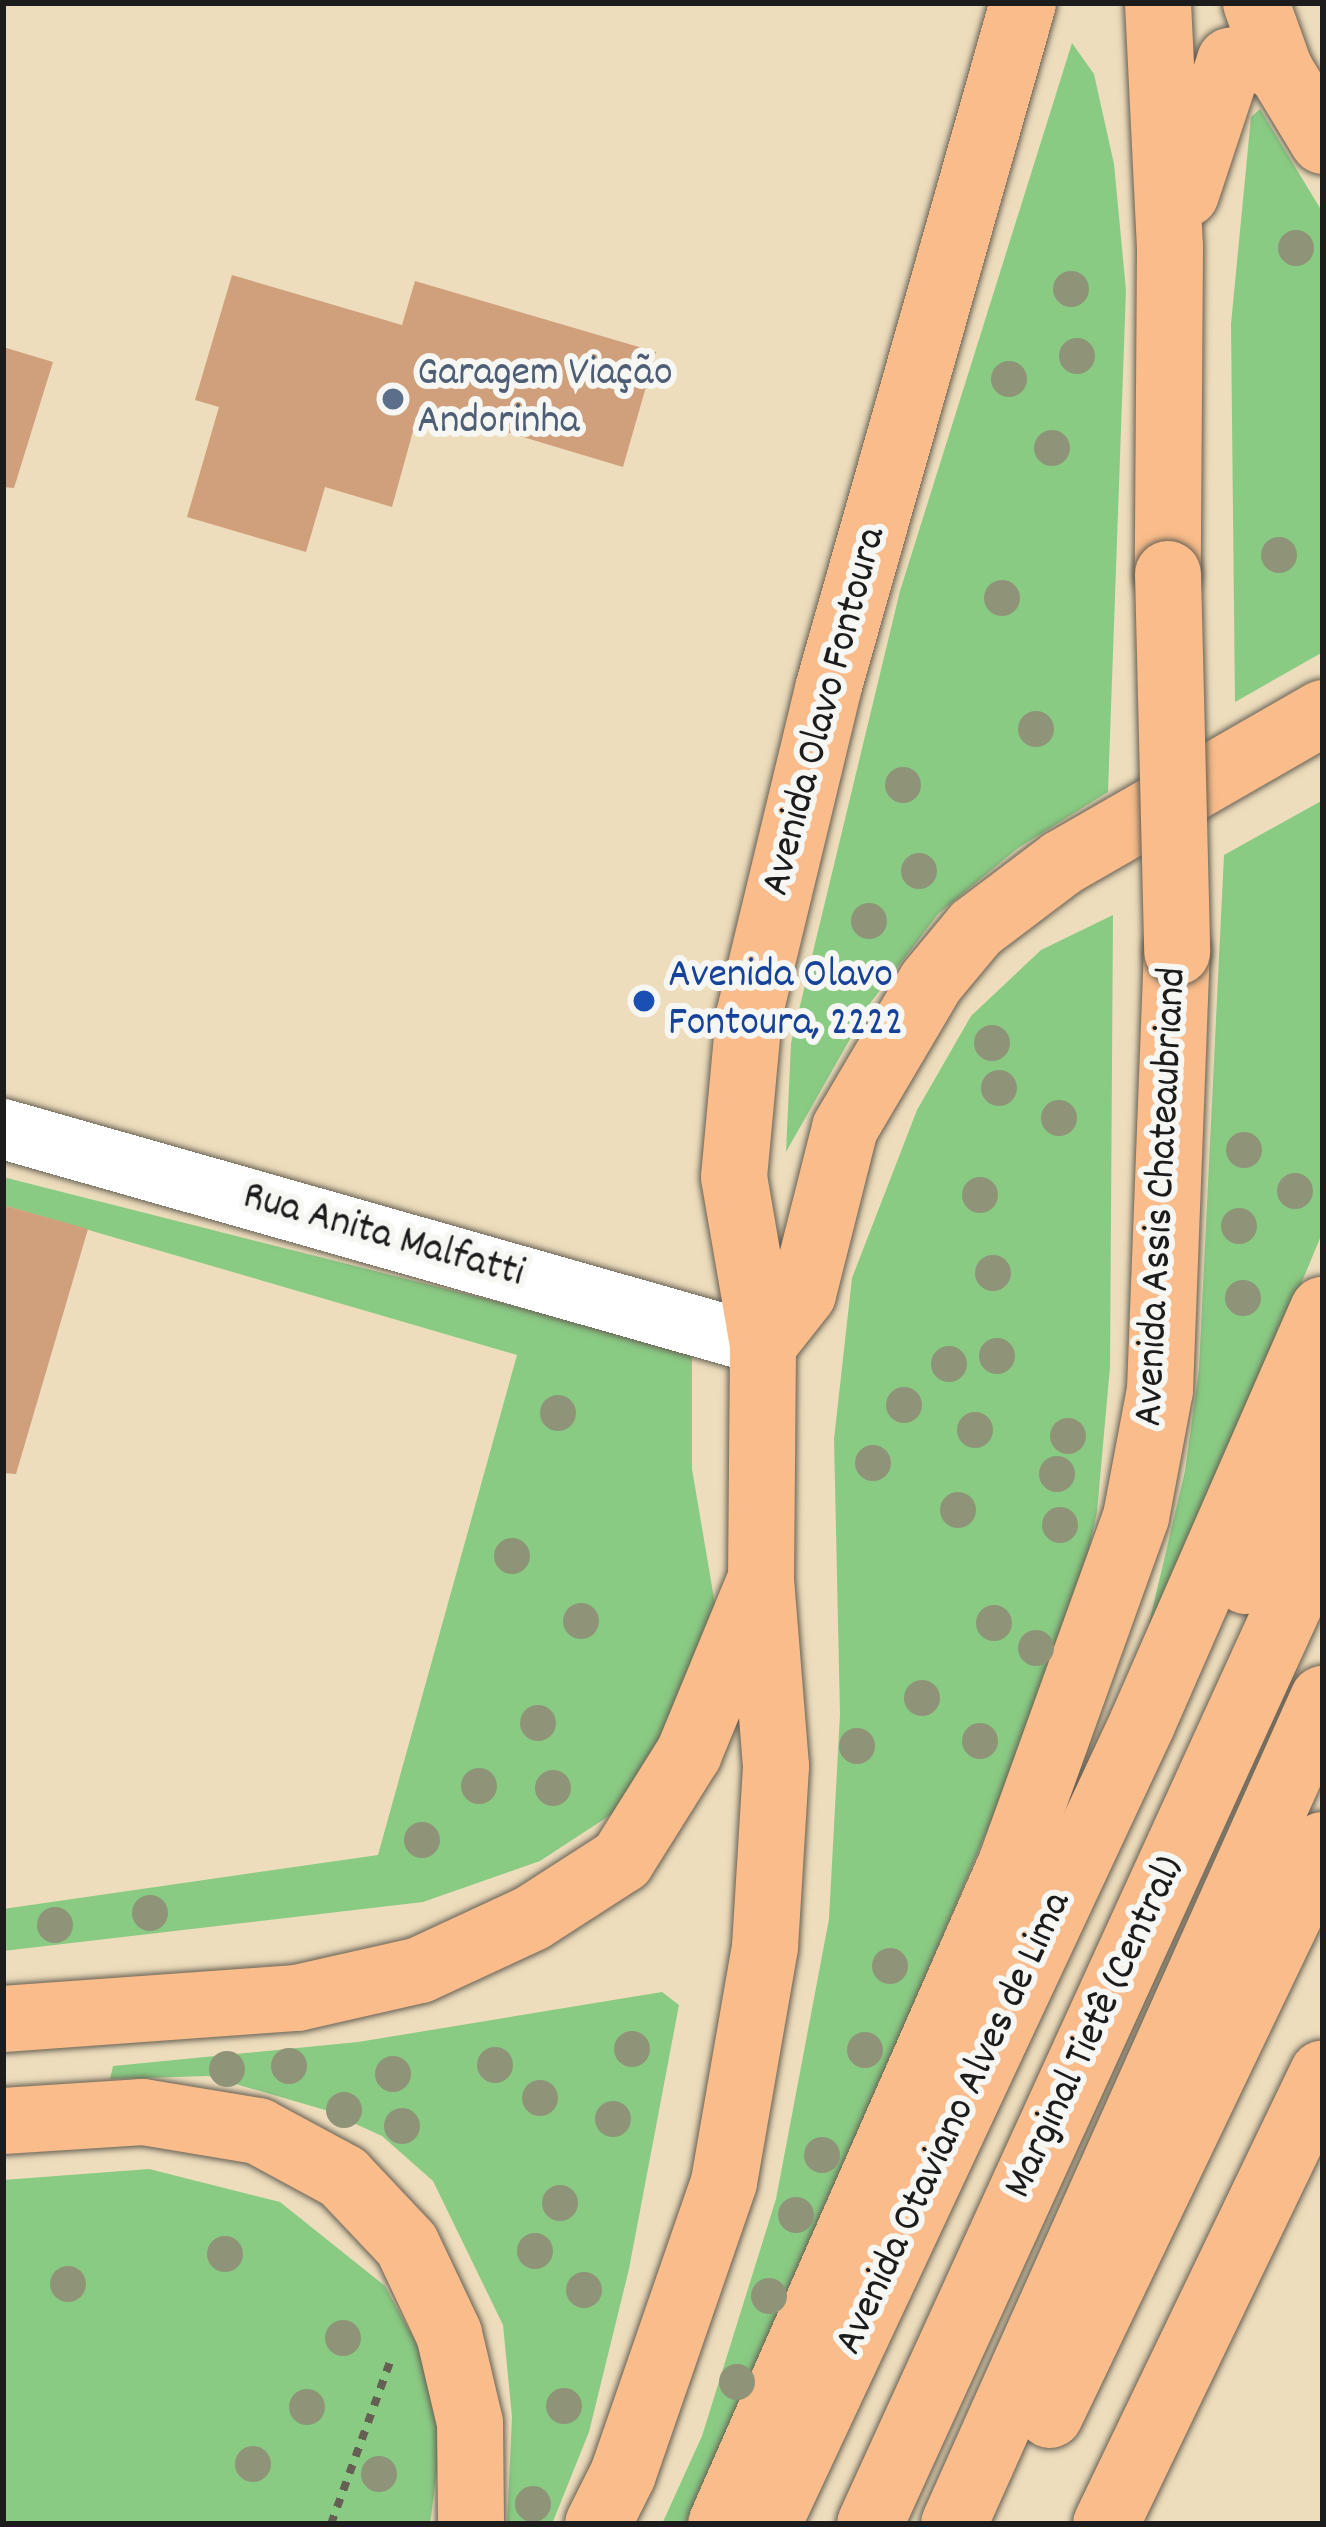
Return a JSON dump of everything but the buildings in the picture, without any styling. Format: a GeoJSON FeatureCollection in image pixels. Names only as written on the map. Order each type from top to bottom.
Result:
{"type":"FeatureCollection","features":[{"type":"Feature","properties":{"kind":"main road","name":"Avenida Olavo Fontoura"},"geometry":{"type":"LineString","coordinates":[[598,2524],[677,2326],[744,2094],[765,1947],[776,1766],[761,1580],[763,1345],[734,1178],[749,1016],[828,689],[1023,3]]}},
{"type":"Feature","properties":{"kind":"main road"},"geometry":{"type":"LineString","coordinates":[[1114,3],[1166,86]]}},
{"type":"Feature","properties":{"kind":"main road","name":"Avenida Assis Chateaubriand"},"geometry":{"type":"LineString","coordinates":[[721,2524],[1011,1864],[1136,1517],[1160,1390],[1177,952],[1168,574],[1170,247],[1166,86],[1158,3]]}},
{"type":"Feature","properties":{"kind":"main road"},"geometry":{"type":"LineString","coordinates":[[1256,3],[1280,70],[1323,141]]}},
{"type":"Feature","properties":{"kind":"main road"},"geometry":{"type":"LineString","coordinates":[[1170,247],[1229,61],[1255,56],[1280,70]]}},
{"type":"Feature","properties":{"kind":"main road"},"geometry":{"type":"LineString","coordinates":[[763,1345],[802,1294],[845,1127],[932,982],[976,928],[1062,863],[1323,712]]}},
{"type":"Feature","properties":{"kind":"main road"},"geometry":{"type":"LineString","coordinates":[[1142,1724],[1323,1310]]}},
{"type":"Feature","properties":{"kind":"main road"},"geometry":{"type":"LineString","coordinates":[[1142,1724],[1227,1615],[1323,1429]]}},
{"type":"Feature","properties":{"kind":"main road","name":"Marginal Tietê (Central)"},"geometry":{"type":"LineString","coordinates":[[870,2524],[1323,1532]]}},
{"type":"Feature","properties":{"kind":"main road"},"geometry":{"type":"LineString","coordinates":[[3,2019],[297,1998],[420,1970],[532,1918],[622,1860],[689,1753],[761,1580]]}},
{"type":"Feature","properties":{"kind":"main road"},"geometry":{"type":"LineString","coordinates":[[954,2524],[1323,1699]]}},
{"type":"Feature","properties":{"kind":"main road","name":"Avenida Otaviano Alves de Lima"},"geometry":{"type":"LineString","coordinates":[[768,2524],[1142,1724]]}},
{"type":"Feature","properties":{"kind":"main road"},"geometry":{"type":"LineString","coordinates":[[981,2524],[1010,2498],[1323,1845]]}},
{"type":"Feature","properties":{"kind":"main road"},"geometry":{"type":"LineString","coordinates":[[1106,2524],[1323,2073]]}},
{"type":"Feature","properties":{"kind":"main road"},"geometry":{"type":"LineString","coordinates":[[3,2121],[143,2112],[258,2131],[343,2177],[407,2246],[449,2334],[470,2423],[471,2524]]}},
{"type":"Feature","properties":{"kind":"street","name":"Rua Anita Malfatti"},"geometry":{"type":"LineString","coordinates":[[3,1129],[763,1345]]}},
{"type":"Feature","properties":{"kind":"path"},"geometry":{"type":"LineString","coordinates":[[331,2524],[420,2272]]}},
{"type":"Feature","properties":{"kind":"green space"},"geometry":{"type":"Polygon","coordinates":[[[1072,43],[1094,74],[1114,164],[1126,290],[1108,792],[1018,848],[938,914],[871,1002],[786,1152],[791,1043],[900,591],[1072,43]]]}},
{"type":"Feature","properties":{"kind":"green space"},"geometry":{"type":"Polygon","coordinates":[[[1260,109],[1323,213],[1323,652],[1235,702],[1231,324],[1251,117],[1260,109]]]}},
{"type":"Feature","properties":{"kind":"green space"},"geometry":{"type":"Polygon","coordinates":[[[1323,800],[1323,1231],[1134,1687],[1185,1471],[1199,1369],[1224,855],[1323,800]]]}},
{"type":"Feature","properties":{"kind":"green space"},"geometry":{"type":"Polygon","coordinates":[[[1113,915],[1110,1367],[1097,1512],[1071,1631],[695,2524],[662,2524],[702,2436],[776,2199],[829,1919],[840,1714],[834,1439],[852,1278],[917,1110],[971,1016],[1041,950],[1113,915]]]}},
{"type":"Feature","properties":{"kind":"green space"},"geometry":{"type":"Polygon","coordinates":[[[3,1177],[692,1351],[692,1469],[717,1616],[691,1688],[618,1810],[540,1861],[423,1902],[3,1951],[3,1909],[378,1855],[517,1355],[3,1205],[3,1177]]]}},
{"type":"Feature","properties":{"kind":"green space"},"geometry":{"type":"Polygon","coordinates":[[[662,1992],[679,2005],[629,2269],[589,2432],[552,2524],[507,2524],[512,2417],[503,2325],[433,2181],[382,2136],[325,2110],[208,2076],[110,2079],[113,2066],[358,2042],[662,1992]]]}},
{"type":"Feature","properties":{"kind":"green space"},"geometry":{"type":"Polygon","coordinates":[[[149,2169],[280,2202],[385,2286],[436,2380],[441,2441],[430,2524],[3,2524],[3,2180],[149,2169]]]}},
{"type":"Feature","properties":{"kind":"place","name":"Garagem Viação Andorinha"},"geometry":{"type":"Point","coordinates":[393,399]}},
{"type":"Feature","properties":{"kind":"place","name":"Avenida Olavo Fontoura, 2222"},"geometry":{"type":"Point","coordinates":[644,1001]}}]}
